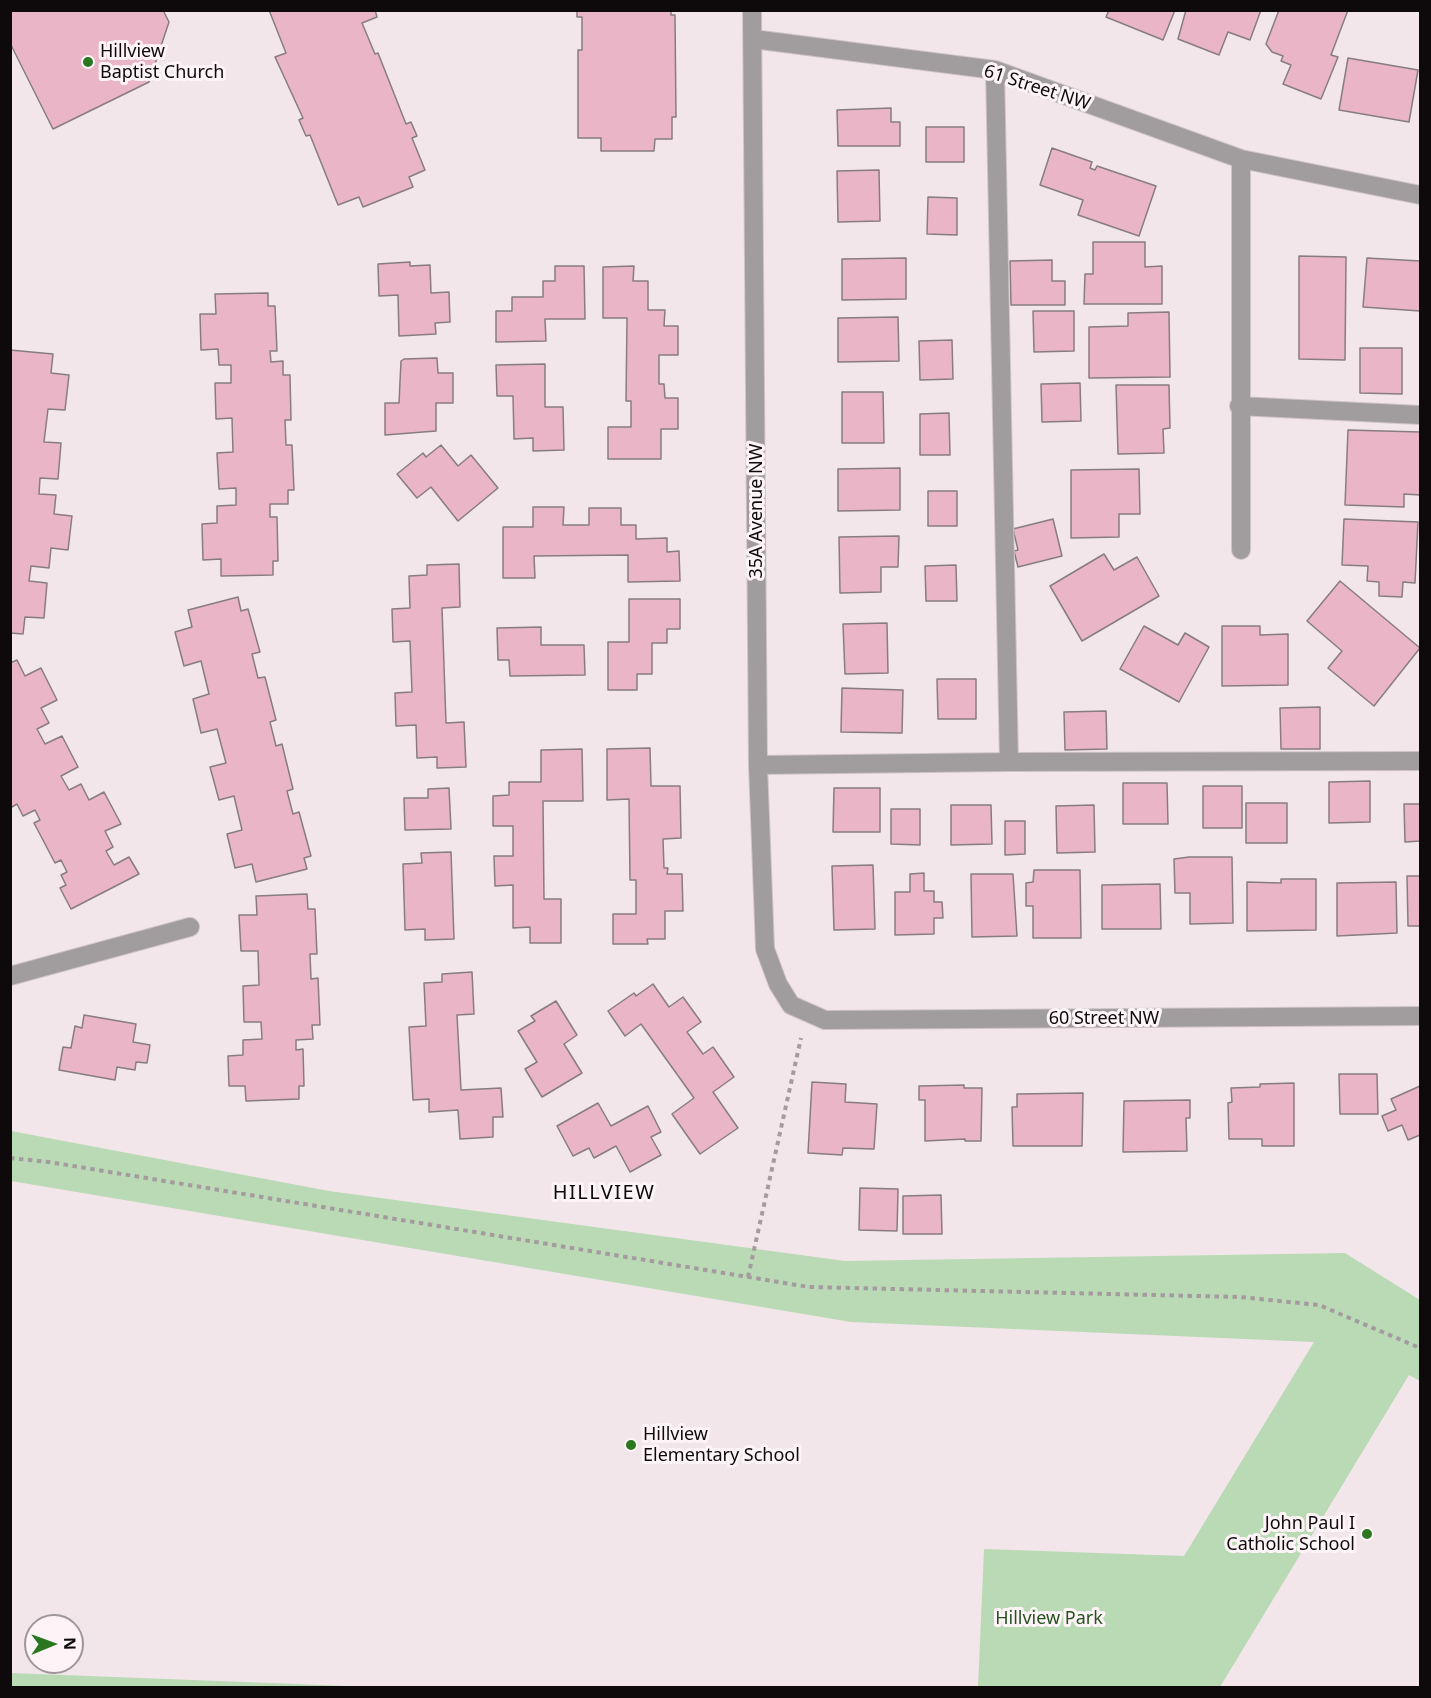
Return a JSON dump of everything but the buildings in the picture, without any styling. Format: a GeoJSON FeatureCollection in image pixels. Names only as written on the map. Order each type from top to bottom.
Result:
{"type":"FeatureCollection","features":[{"type":"Feature","properties":{"kind":"street","name":"35A Avenue NW"},"geometry":{"type":"LineString","coordinates":[[752,10],[758,765],[765,949],[778,984],[799,1009]]}},
{"type":"Feature","properties":{"kind":"street","name":"61 Street NW"},"geometry":{"type":"LineString","coordinates":[[753,39],[995,70],[1240,159],[1420,195]]}},
{"type":"Feature","properties":{"kind":"street"},"geometry":{"type":"LineString","coordinates":[[995,70],[1009,762]]}},
{"type":"Feature","properties":{"kind":"street"},"geometry":{"type":"LineString","coordinates":[[1240,159],[1241,550]]}},
{"type":"Feature","properties":{"kind":"street"},"geometry":{"type":"LineString","coordinates":[[1239,406],[1420,415]]}},
{"type":"Feature","properties":{"kind":"street"},"geometry":{"type":"LineString","coordinates":[[758,765],[1420,760]]}},
{"type":"Feature","properties":{"kind":"street"},"geometry":{"type":"LineString","coordinates":[[10,976],[190,927]]}},
{"type":"Feature","properties":{"kind":"street","name":"60 Street NW"},"geometry":{"type":"LineString","coordinates":[[799,1009],[825,1020],[1420,1016]]}},
{"type":"Feature","properties":{"kind":"path"},"geometry":{"type":"LineString","coordinates":[[748,1277],[799,1009]]}},
{"type":"Feature","properties":{"kind":"path"},"geometry":{"type":"LineString","coordinates":[[10,1158],[49,1162],[809,1287],[1240,1297],[1319,1305],[1420,1348]]}},
{"type":"Feature","properties":{"kind":"green space","name":"Hillview Park"},"geometry":{"type":"Polygon","coordinates":[[[11,1131],[329,1191],[845,1261],[1345,1253],[1420,1300],[1420,1381],[1409,1375],[1220,1687],[978,1687],[984,1549],[1184,1556],[1314,1342],[851,1322],[11,1181],[11,1131]]]}},
{"type":"Feature","properties":{"kind":"green space"},"geometry":{"type":"Polygon","coordinates":[[[11,1673],[374,1687],[11,1688],[11,1673]]]}},
{"type":"Feature","properties":{"kind":"place","name":"Hillview Baptist Church"},"geometry":{"type":"Point","coordinates":[88,62]}},
{"type":"Feature","properties":{"kind":"place","name":"Hillview Elementary School"},"geometry":{"type":"Point","coordinates":[631,1445]}},
{"type":"Feature","properties":{"kind":"place","name":"John Paul I Catholic School"},"geometry":{"type":"Point","coordinates":[1367,1534]}},
{"type":"Feature","properties":{"kind":"district","name":"HILLVIEW"},"geometry":{"type":"Point","coordinates":[604,1193]}}]}
